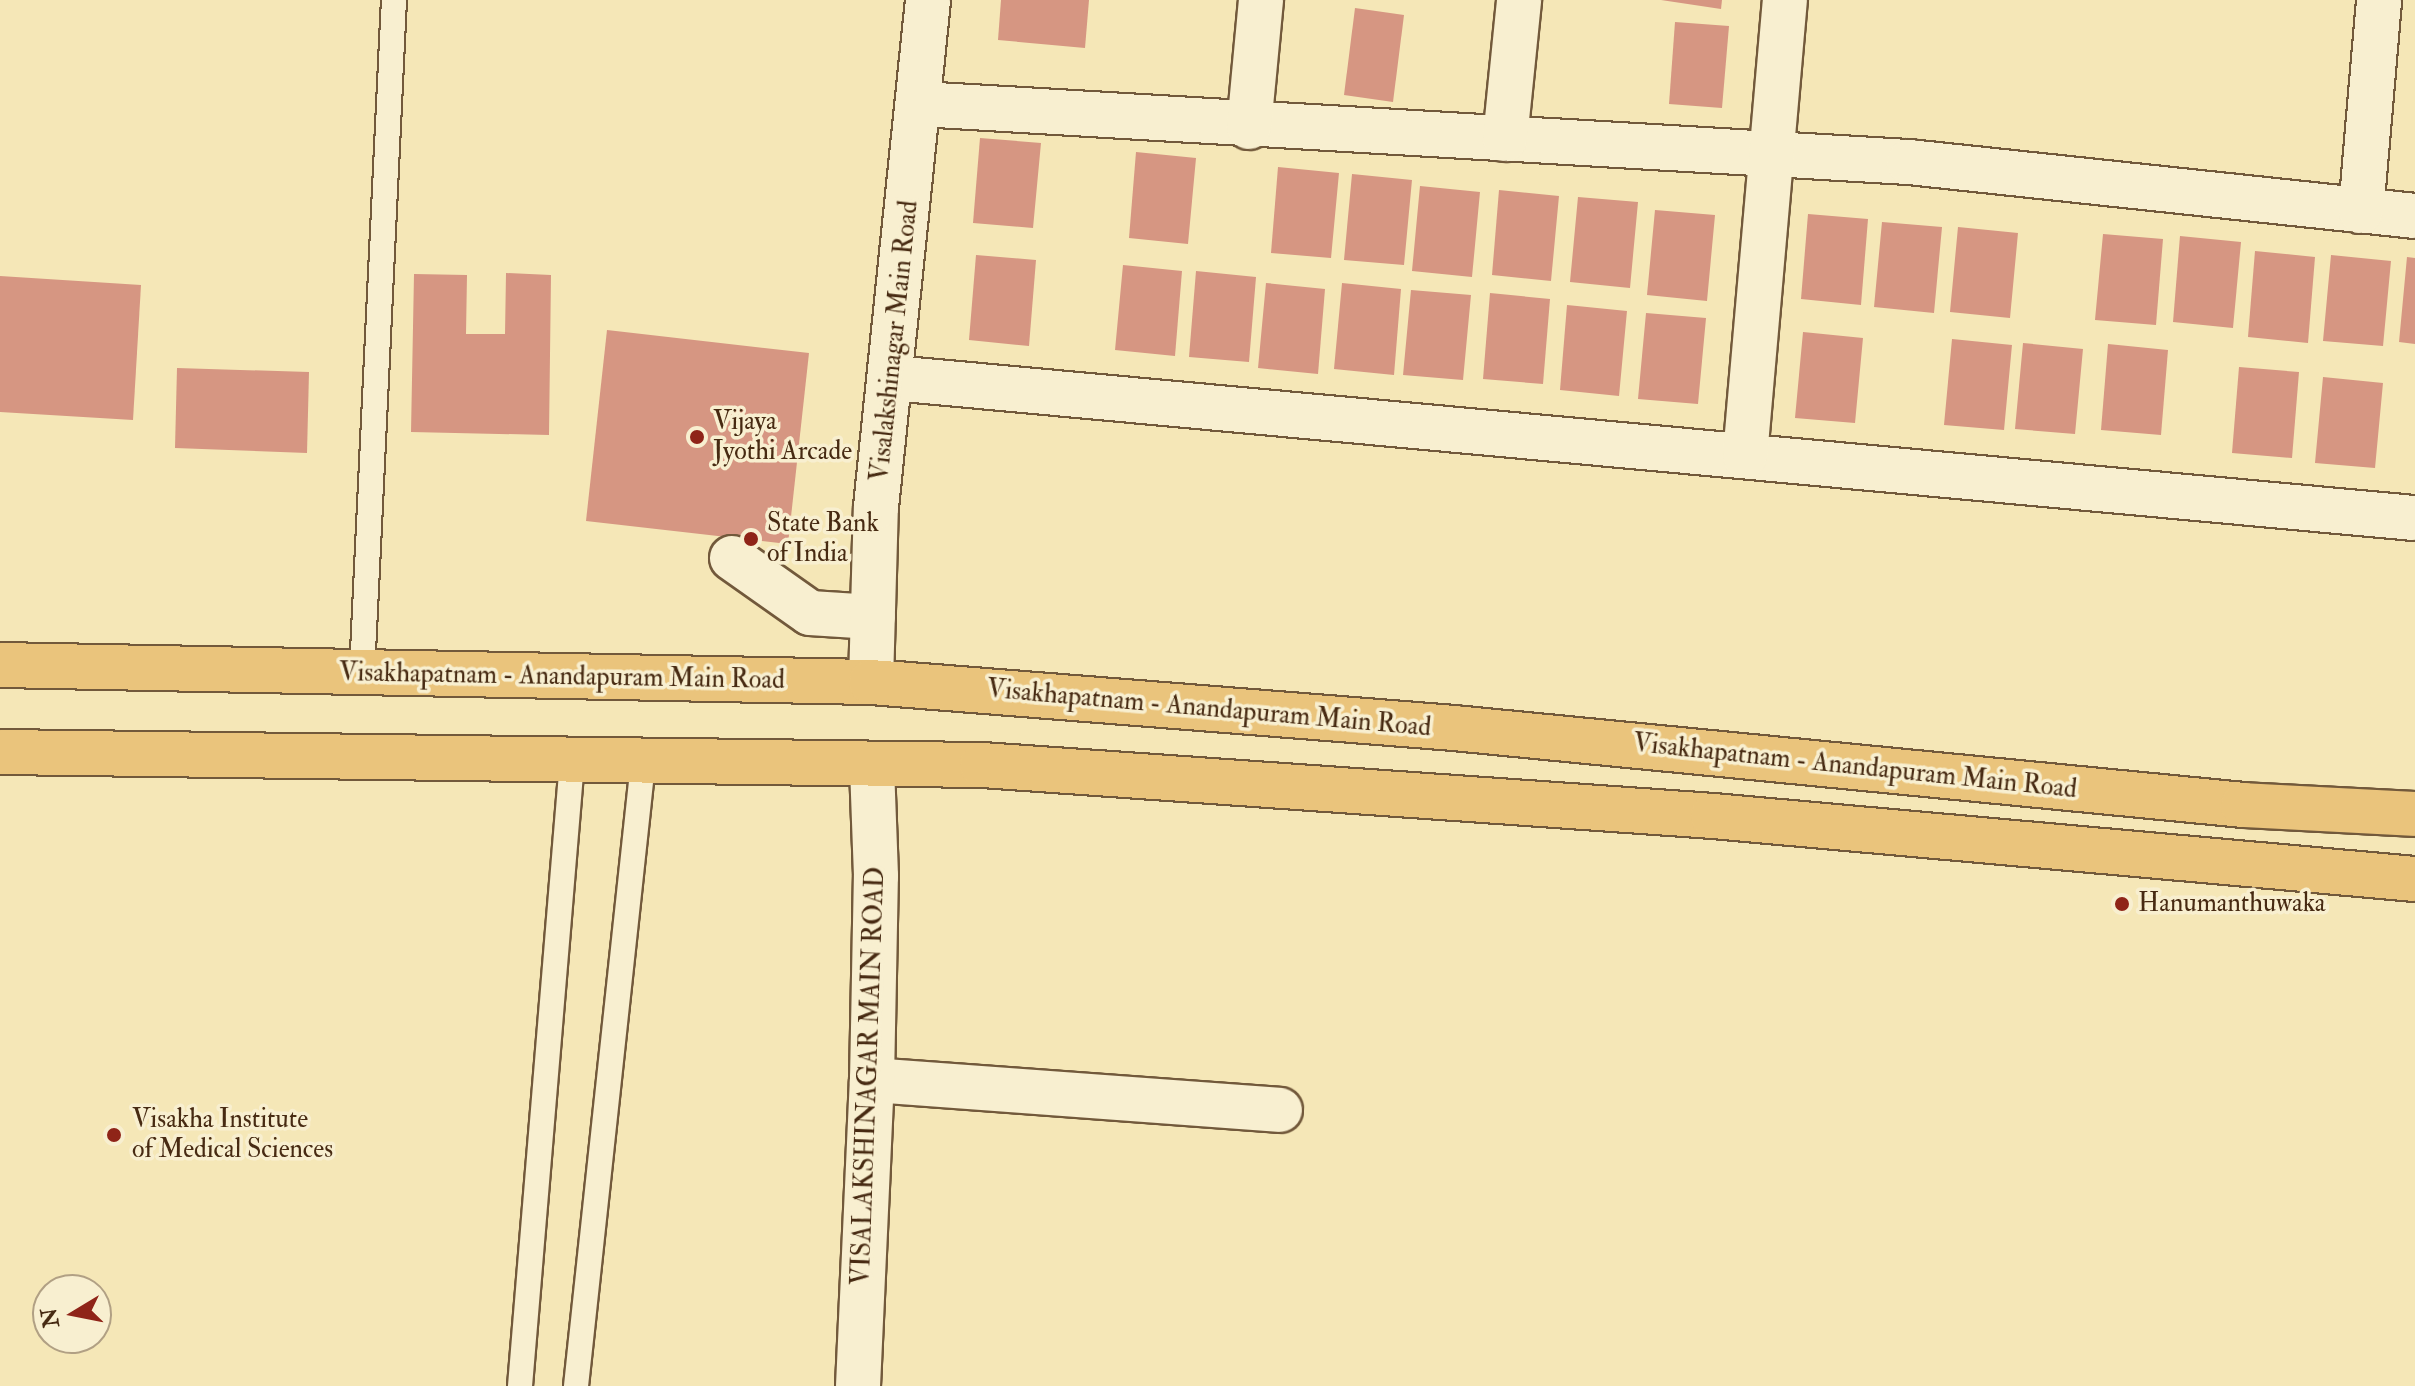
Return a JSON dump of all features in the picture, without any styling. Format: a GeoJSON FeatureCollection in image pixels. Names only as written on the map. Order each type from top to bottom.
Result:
{"type":"FeatureCollection","features":[{"type":"Feature","properties":{"kind":"main road","name":"Visakhapatnam - Anandapuram Main Road"},"geometry":{"type":"LineString","coordinates":[[0,665],[871,682],[1438,727],[2243,805],[2415,814]]}},
{"type":"Feature","properties":{"kind":"main road"},"geometry":{"type":"LineString","coordinates":[[0,752],[643,763],[982,765],[1224,779],[2408,880]]}},
{"type":"Feature","properties":{"kind":"street","name":"Visalakshinagar Main Road"},"geometry":{"type":"LineString","coordinates":[[871,682],[876,507],[893,378],[928,0]]}},
{"type":"Feature","properties":{"kind":"street"},"geometry":{"type":"LineString","coordinates":[[1249,127],[1261,0]]}},
{"type":"Feature","properties":{"kind":"street"},"geometry":{"type":"LineString","coordinates":[[1505,139],[1519,0]]}},
{"type":"Feature","properties":{"kind":"street"},"geometry":{"type":"LineString","coordinates":[[1745,456],[1785,0]]}},
{"type":"Feature","properties":{"kind":"street"},"geometry":{"type":"LineString","coordinates":[[2361,211],[2379,0]]}},
{"type":"Feature","properties":{"kind":"street"},"geometry":{"type":"LineString","coordinates":[[920,104],[1249,127],[1909,162],[2415,216]]}},
{"type":"Feature","properties":{"kind":"street"},"geometry":{"type":"LineString","coordinates":[[893,378],[2415,518]]}},
{"type":"Feature","properties":{"kind":"street"},"geometry":{"type":"LineString","coordinates":[[732,558],[810,613],[873,617]]}},
{"type":"Feature","properties":{"kind":"street","name":"VISALAKSHINAGAR MAIN ROAD"},"geometry":{"type":"LineString","coordinates":[[858,1386],[872,1080],[876,876],[872,766]]}},
{"type":"Feature","properties":{"kind":"street"},"geometry":{"type":"LineString","coordinates":[[872,1080],[1280,1110]]}},
{"type":"Feature","properties":{"kind":"lane"},"geometry":{"type":"LineString","coordinates":[[362,673],[394,0]]}},
{"type":"Feature","properties":{"kind":"lane"},"geometry":{"type":"LineString","coordinates":[[520,1386],[572,761]]}},
{"type":"Feature","properties":{"kind":"lane"},"geometry":{"type":"LineString","coordinates":[[576,1386],[643,763]]}},
{"type":"Feature","properties":{"kind":"building"},"geometry":{"type":"Polygon","coordinates":[[[1001,0],[1089,0],[1085,48],[998,40],[1001,0]]]}},
{"type":"Feature","properties":{"kind":"building"},"geometry":{"type":"Polygon","coordinates":[[[1661,0],[1722,0],[1721,9],[1661,0]]]}},
{"type":"Feature","properties":{"kind":"building"},"geometry":{"type":"Polygon","coordinates":[[[1355,8],[1404,15],[1393,102],[1344,95],[1355,8]]]}},
{"type":"Feature","properties":{"kind":"building"},"geometry":{"type":"Polygon","coordinates":[[[1675,22],[1729,26],[1722,108],[1669,104],[1675,22]]]}},
{"type":"Feature","properties":{"kind":"building"},"geometry":{"type":"Polygon","coordinates":[[[980,138],[1041,143],[1033,228],[973,223],[980,138]]]}},
{"type":"Feature","properties":{"kind":"building"},"geometry":{"type":"Polygon","coordinates":[[[1136,152],[1196,158],[1188,244],[1129,238],[1136,152]]]}},
{"type":"Feature","properties":{"kind":"building"},"geometry":{"type":"Polygon","coordinates":[[[1278,167],[1339,173],[1331,258],[1271,253],[1278,167]]]}},
{"type":"Feature","properties":{"kind":"building"},"geometry":{"type":"Polygon","coordinates":[[[1352,174],[1412,180],[1404,265],[1344,260],[1352,174]]]}},
{"type":"Feature","properties":{"kind":"building"},"geometry":{"type":"Polygon","coordinates":[[[1420,186],[1480,192],[1472,277],[1412,271],[1420,186]]]}},
{"type":"Feature","properties":{"kind":"building"},"geometry":{"type":"Polygon","coordinates":[[[1499,190],[1559,196],[1551,281],[1492,275],[1499,190]]]}},
{"type":"Feature","properties":{"kind":"building"},"geometry":{"type":"Polygon","coordinates":[[[1578,197],[1638,202],[1630,288],[1570,282],[1578,197]]]}},
{"type":"Feature","properties":{"kind":"building"},"geometry":{"type":"Polygon","coordinates":[[[1655,210],[1715,215],[1707,301],[1647,295],[1655,210]]]}},
{"type":"Feature","properties":{"kind":"building"},"geometry":{"type":"Polygon","coordinates":[[[1808,214],[1868,219],[1861,305],[1801,299],[1808,214]]]}},
{"type":"Feature","properties":{"kind":"building"},"geometry":{"type":"Polygon","coordinates":[[[1882,222],[1942,227],[1934,313],[1874,307],[1882,222]]]}},
{"type":"Feature","properties":{"kind":"building"},"geometry":{"type":"Polygon","coordinates":[[[1958,227],[2018,233],[2010,318],[1950,312],[1958,227]]]}},
{"type":"Feature","properties":{"kind":"building"},"geometry":{"type":"Polygon","coordinates":[[[2103,234],[2163,239],[2156,325],[2095,320],[2103,234]]]}},
{"type":"Feature","properties":{"kind":"building"},"geometry":{"type":"Polygon","coordinates":[[[2180,236],[2241,242],[2233,328],[2173,322],[2180,236]]]}},
{"type":"Feature","properties":{"kind":"building"},"geometry":{"type":"Polygon","coordinates":[[[2255,251],[2315,257],[2308,343],[2248,337],[2255,251]]]}},
{"type":"Feature","properties":{"kind":"building"},"geometry":{"type":"Polygon","coordinates":[[[976,255],[1036,260],[1029,346],[969,340],[976,255]]]}},
{"type":"Feature","properties":{"kind":"building"},"geometry":{"type":"Polygon","coordinates":[[[2331,255],[2391,261],[2383,346],[2323,341],[2331,255]]]}},
{"type":"Feature","properties":{"kind":"building"},"geometry":{"type":"Polygon","coordinates":[[[2407,257],[2415,258],[2415,344],[2399,342],[2407,257]]]}},
{"type":"Feature","properties":{"kind":"building"},"geometry":{"type":"Polygon","coordinates":[[[1123,265],[1182,271],[1175,356],[1115,350],[1123,265]]]}},
{"type":"Feature","properties":{"kind":"building"},"geometry":{"type":"Polygon","coordinates":[[[1196,271],[1256,277],[1249,362],[1189,357],[1196,271]]]}},
{"type":"Feature","properties":{"kind":"building"},"geometry":{"type":"Polygon","coordinates":[[[506,273],[551,275],[549,435],[411,432],[414,274],[467,275],[466,334],[505,334],[506,273]]]}},
{"type":"Feature","properties":{"kind":"building"},"geometry":{"type":"Polygon","coordinates":[[[0,276],[141,285],[133,420],[0,412],[0,276]]]}},
{"type":"Feature","properties":{"kind":"building"},"geometry":{"type":"Polygon","coordinates":[[[1266,283],[1325,289],[1318,374],[1258,368],[1266,283]]]}},
{"type":"Feature","properties":{"kind":"building"},"geometry":{"type":"Polygon","coordinates":[[[1342,283],[1401,289],[1394,375],[1334,369],[1342,283]]]}},
{"type":"Feature","properties":{"kind":"building"},"geometry":{"type":"Polygon","coordinates":[[[1411,290],[1471,295],[1463,380],[1403,375],[1411,290]]]}},
{"type":"Feature","properties":{"kind":"building"},"geometry":{"type":"Polygon","coordinates":[[[1490,293],[1550,299],[1543,384],[1483,379],[1490,293]]]}},
{"type":"Feature","properties":{"kind":"building"},"geometry":{"type":"Polygon","coordinates":[[[1567,305],[1627,311],[1619,396],[1560,390],[1567,305]]]}},
{"type":"Feature","properties":{"kind":"building"},"geometry":{"type":"Polygon","coordinates":[[[1646,313],[1706,318],[1698,404],[1638,399],[1646,313]]]}},
{"type":"Feature","properties":{"kind":"building","name":"Vijaya Jyothi Arcade"},"geometry":{"type":"Polygon","coordinates":[[[607,330],[809,353],[788,544],[586,521],[607,330]]]}},
{"type":"Feature","properties":{"kind":"building"},"geometry":{"type":"Polygon","coordinates":[[[1803,332],[1863,338],[1855,423],[1795,418],[1803,332]]]}},
{"type":"Feature","properties":{"kind":"building"},"geometry":{"type":"Polygon","coordinates":[[[1952,339],[2012,345],[2004,430],[1944,425],[1952,339]]]}},
{"type":"Feature","properties":{"kind":"building"},"geometry":{"type":"Polygon","coordinates":[[[2023,343],[2083,349],[2075,434],[2015,429],[2023,343]]]}},
{"type":"Feature","properties":{"kind":"building"},"geometry":{"type":"Polygon","coordinates":[[[2108,344],[2168,350],[2161,435],[2101,430],[2108,344]]]}},
{"type":"Feature","properties":{"kind":"building"},"geometry":{"type":"Polygon","coordinates":[[[2239,367],[2299,372],[2292,458],[2232,453],[2239,367]]]}},
{"type":"Feature","properties":{"kind":"building"},"geometry":{"type":"Polygon","coordinates":[[[177,368],[309,372],[307,453],[175,448],[177,368]]]}},
{"type":"Feature","properties":{"kind":"building"},"geometry":{"type":"Polygon","coordinates":[[[2323,377],[2383,383],[2375,468],[2315,463],[2323,377]]]}},
{"type":"Feature","properties":{"kind":"place","name":"Vijaya Jyothi Arcade"},"geometry":{"type":"Point","coordinates":[697,437]}},
{"type":"Feature","properties":{"kind":"place","name":"State Bank of India"},"geometry":{"type":"Point","coordinates":[751,539]}},
{"type":"Feature","properties":{"kind":"place","name":"Hanumanthuwaka"},"geometry":{"type":"Point","coordinates":[2122,904]}},
{"type":"Feature","properties":{"kind":"place","name":"Visakha Institute of Medical Sciences"},"geometry":{"type":"Point","coordinates":[114,1135]}}]}
